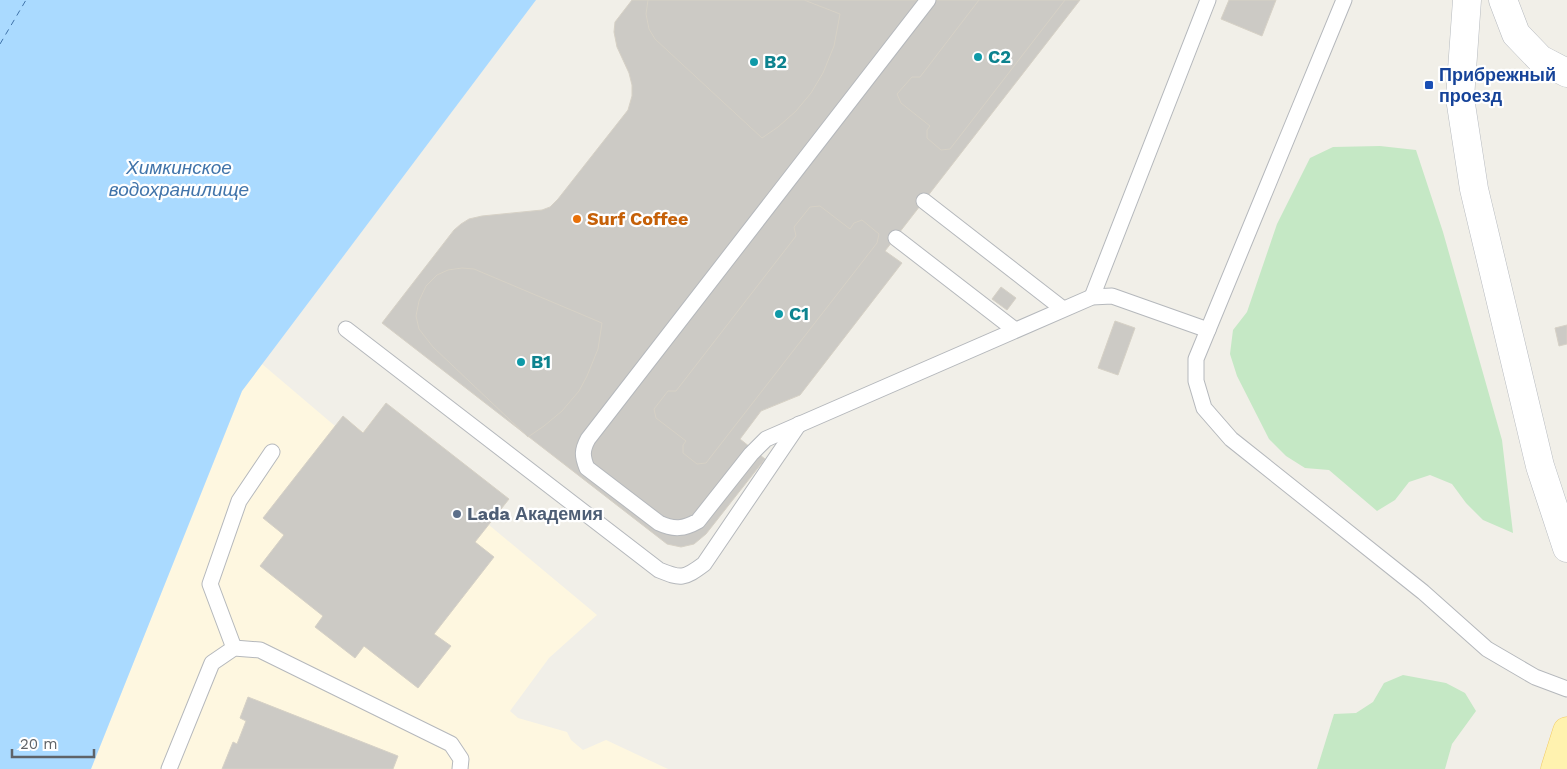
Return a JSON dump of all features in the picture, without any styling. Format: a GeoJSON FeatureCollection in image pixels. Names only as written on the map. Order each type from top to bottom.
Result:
{"type":"FeatureCollection","features":[{"type":"Feature","properties":{"kind":"main road"},"geometry":{"type":"LineString","coordinates":[[1555,769],[1567,731]]}},
{"type":"Feature","properties":{"kind":"street"},"geometry":{"type":"LineString","coordinates":[[1466,0],[1460,98],[1474,189],[1540,466],[1567,548]]}},
{"type":"Feature","properties":{"kind":"street"},"geometry":{"type":"LineString","coordinates":[[1503,0],[1516,34],[1540,59],[1567,74]]}},
{"type":"Feature","properties":{"kind":"lane"},"geometry":{"type":"LineString","coordinates":[[928,0],[588,438],[583,448],[583,458],[587,468],[659,523],[669,528],[678,529],[698,521],[758,445],[771,437],[1092,297],[1112,296],[1208,330]]}},
{"type":"Feature","properties":{"kind":"lane"},"geometry":{"type":"LineString","coordinates":[[1092,297],[1208,0]]}},
{"type":"Feature","properties":{"kind":"lane"},"geometry":{"type":"LineString","coordinates":[[1344,0],[1196,359],[1196,381],[1204,408],[1230,439],[1423,592],[1487,649],[1535,678],[1567,689]]}},
{"type":"Feature","properties":{"kind":"lane"},"geometry":{"type":"LineString","coordinates":[[924,202],[1063,309]]}},
{"type":"Feature","properties":{"kind":"lane"},"geometry":{"type":"LineString","coordinates":[[896,238],[1016,330]]}},
{"type":"Feature","properties":{"kind":"lane"},"geometry":{"type":"LineString","coordinates":[[346,329],[658,570],[676,577],[690,574],[704,564],[799,424]]}},
{"type":"Feature","properties":{"kind":"lane"},"geometry":{"type":"LineString","coordinates":[[234,648],[210,584],[239,501],[272,452]]}},
{"type":"Feature","properties":{"kind":"lane"},"geometry":{"type":"LineString","coordinates":[[170,769],[212,664],[234,648],[260,650],[451,744],[461,759],[460,769]]}},
{"type":"Feature","properties":{"kind":"shaded area"},"geometry":{"type":"Polygon","coordinates":[[[262,364],[335,426],[343,416],[363,432],[386,403],[509,499],[489,525],[597,615],[549,658],[510,711],[518,718],[567,732],[571,740],[583,750],[606,740],[668,769],[91,769],[242,391],[262,364]]]}},
{"type":"Feature","properties":{"kind":"green space"},"geometry":{"type":"Polygon","coordinates":[[[1380,146],[1416,150],[1443,232],[1502,440],[1513,533],[1483,520],[1466,503],[1452,484],[1430,475],[1409,482],[1395,500],[1377,511],[1329,470],[1305,468],[1286,456],[1269,439],[1237,376],[1230,354],[1233,330],[1247,312],[1277,224],[1310,158],[1333,147],[1380,146]]]}},
{"type":"Feature","properties":{"kind":"green space"},"geometry":{"type":"Polygon","coordinates":[[[1403,675],[1446,683],[1465,693],[1476,711],[1452,744],[1445,769],[1317,769],[1334,714],[1356,713],[1373,702],[1384,683],[1403,675]]]}},
{"type":"Feature","properties":{"kind":"water","name":"Химкинское водохранилище"},"geometry":{"type":"Polygon","coordinates":[[[0,0],[536,0],[242,391],[91,769],[0,769],[0,0]]]}},
{"type":"Feature","properties":{"kind":"building"},"geometry":{"type":"Polygon","coordinates":[[[632,0],[1080,0],[885,251],[902,263],[800,395],[761,411],[740,439],[765,459],[706,534],[694,544],[681,547],[667,544],[382,323],[454,230],[469,219],[542,210],[550,207],[628,110],[632,96],[632,85],[629,73],[617,47],[614,32],[615,22],[632,0]]]}},
{"type":"Feature","properties":{"kind":"building","name":"B2"},"geometry":{"type":"Polygon","coordinates":[[[648,0],[804,0],[840,14],[834,46],[823,73],[811,93],[796,111],[762,138],[655,39],[649,29],[646,14],[648,0]]]}},
{"type":"Feature","properties":{"kind":"building","name":"C2"},"geometry":{"type":"Polygon","coordinates":[[[979,0],[1065,0],[950,149],[941,150],[927,138],[927,130],[930,126],[901,103],[897,94],[912,77],[920,77],[979,0]]]}},
{"type":"Feature","properties":{"kind":"building"},"geometry":{"type":"Polygon","coordinates":[[[1229,0],[1276,0],[1262,36],[1221,19],[1229,0]]]}},
{"type":"Feature","properties":{"kind":"building","name":"C1"},"geometry":{"type":"Polygon","coordinates":[[[820,206],[850,229],[854,223],[862,220],[879,234],[877,243],[706,463],[697,464],[683,453],[683,445],[686,441],[656,418],[654,409],[668,391],[676,391],[796,236],[794,227],[810,207],[820,206]]]}},
{"type":"Feature","properties":{"kind":"building","name":"B1"},"geometry":{"type":"Polygon","coordinates":[[[474,269],[602,323],[598,349],[579,391],[562,411],[528,437],[433,347],[419,329],[416,316],[419,301],[426,286],[437,275],[448,270],[474,269]]]}},
{"type":"Feature","properties":{"kind":"building"},"geometry":{"type":"Polygon","coordinates":[[[1001,287],[1016,298],[1007,310],[992,299],[1001,287]]]}},
{"type":"Feature","properties":{"kind":"building"},"geometry":{"type":"Polygon","coordinates":[[[1115,321],[1135,328],[1118,375],[1098,368],[1115,321]]]}},
{"type":"Feature","properties":{"kind":"building"},"geometry":{"type":"Polygon","coordinates":[[[1567,325],[1567,344],[1559,346],[1555,328],[1567,325]]]}},
{"type":"Feature","properties":{"kind":"building"},"geometry":{"type":"Polygon","coordinates":[[[386,403],[509,499],[475,542],[494,557],[434,634],[451,646],[418,688],[364,646],[355,658],[315,627],[323,616],[260,566],[284,535],[263,518],[343,416],[363,433],[386,403]]]}},
{"type":"Feature","properties":{"kind":"building"},"geometry":{"type":"Polygon","coordinates":[[[248,697],[398,756],[393,769],[222,769],[233,742],[237,744],[246,721],[240,718],[248,697]]]}},
{"type":"Feature","properties":{"kind":"ferry route"},"geometry":{"type":"LineString","coordinates":[[0,44],[26,0]]}},
{"type":"Feature","properties":{"kind":"place","name":"C2"},"geometry":{"type":"Point","coordinates":[978,57]}},
{"type":"Feature","properties":{"kind":"place","name":"B2"},"geometry":{"type":"Point","coordinates":[754,62]}},
{"type":"Feature","properties":{"kind":"place","name":"Прибрежный проезд"},"geometry":{"type":"Point","coordinates":[1429,85]}},
{"type":"Feature","properties":{"kind":"place","name":"Surf Coffee"},"geometry":{"type":"Point","coordinates":[577,219]}},
{"type":"Feature","properties":{"kind":"place","name":"C1"},"geometry":{"type":"Point","coordinates":[779,314]}},
{"type":"Feature","properties":{"kind":"place","name":"B1"},"geometry":{"type":"Point","coordinates":[521,362]}},
{"type":"Feature","properties":{"kind":"place","name":"Lada Академия"},"geometry":{"type":"Point","coordinates":[457,514]}}]}
